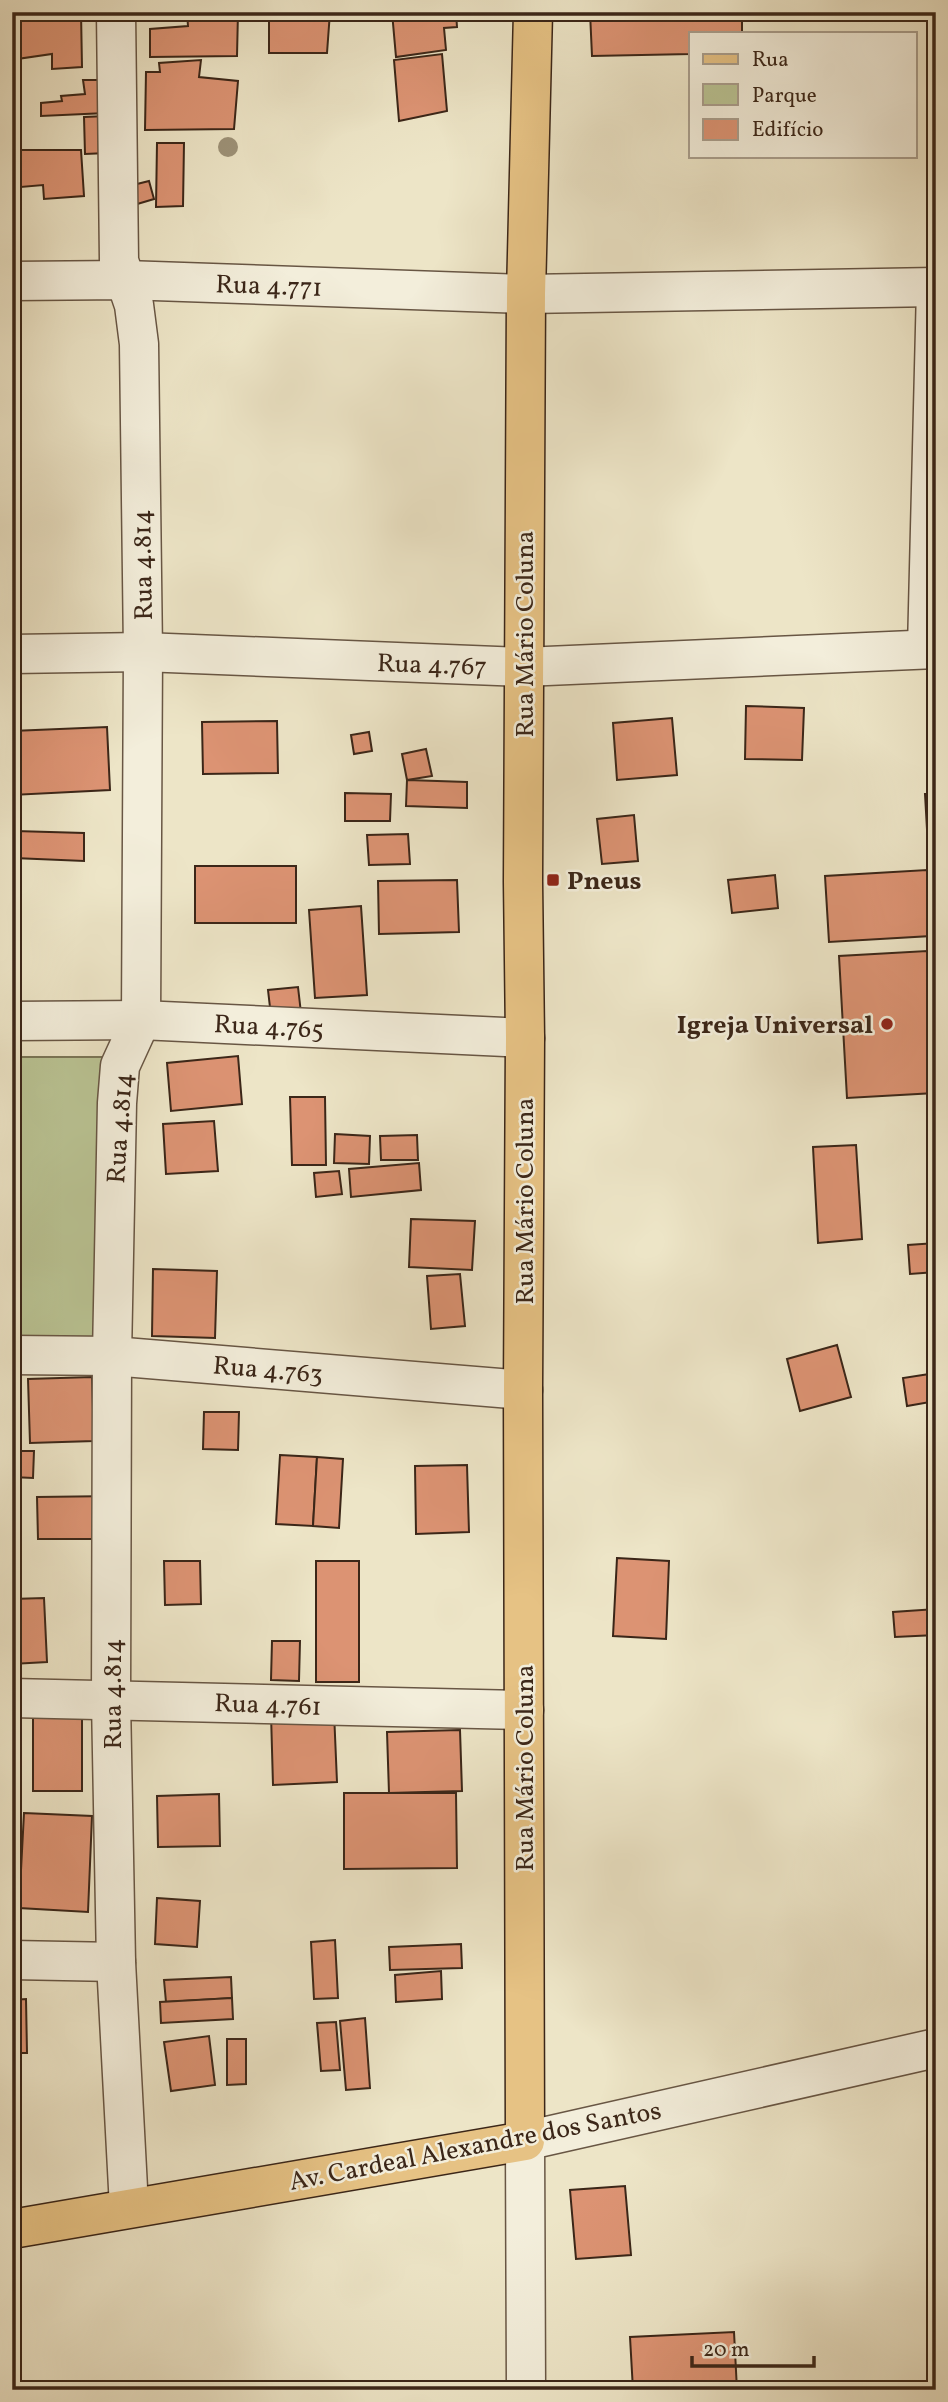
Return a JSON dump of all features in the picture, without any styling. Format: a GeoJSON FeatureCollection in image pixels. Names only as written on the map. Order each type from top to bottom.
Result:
{"type":"FeatureCollection","features":[{"type":"Feature","properties":{"kind":"main road","name":"Rua Mário Coluna"},"geometry":{"type":"LineString","coordinates":[[525,2141],[523,1390],[526,1038],[523,882],[526,294],[533,12]]}},
{"type":"Feature","properties":{"kind":"main road","name":"Av. Cardeal Alexandre dos Santos"},"geometry":{"type":"LineString","coordinates":[[12,2229],[525,2141]]}},
{"type":"Feature","properties":{"kind":"street","name":"Rua 4.814"},"geometry":{"type":"LineString","coordinates":[[117,12],[119,261],[134,304],[139,344],[143,652],[141,1020],[120,1066],[112,1356],[111,1700],[116,1962],[129,2207]]}},
{"type":"Feature","properties":{"kind":"street","name":"Rua 4.771"},"geometry":{"type":"LineString","coordinates":[[12,281],[125,280],[526,294],[936,287]]}},
{"type":"Feature","properties":{"kind":"street"},"geometry":{"type":"LineString","coordinates":[[931,649],[936,287]]}},
{"type":"Feature","properties":{"kind":"street","name":"Rua 4.767"},"geometry":{"type":"LineString","coordinates":[[12,654],[143,652],[524,667],[931,649]]}},
{"type":"Feature","properties":{"kind":"street","name":"Rua 4.765"},"geometry":{"type":"LineString","coordinates":[[12,1021],[141,1020],[526,1038]]}},
{"type":"Feature","properties":{"kind":"street","name":"Rua 4.763"},"geometry":{"type":"LineString","coordinates":[[12,1355],[112,1356],[523,1390]]}},
{"type":"Feature","properties":{"kind":"street","name":"Rua 4.761"},"geometry":{"type":"LineString","coordinates":[[12,1698],[524,1710]]}},
{"type":"Feature","properties":{"kind":"street"},"geometry":{"type":"LineString","coordinates":[[12,1960],[116,1962]]}},
{"type":"Feature","properties":{"kind":"street","name":"Av. Cardeal Alexandre dos Santos"},"geometry":{"type":"LineString","coordinates":[[525,2141],[936,2048]]}},
{"type":"Feature","properties":{"kind":"street","name":"Rua Mário Coluna"},"geometry":{"type":"LineString","coordinates":[[525,2141],[526,2390]]}},
{"type":"Feature","properties":{"kind":"green space"},"geometry":{"type":"Polygon","coordinates":[[[12,1057],[109,1057],[108,1339],[12,1338],[12,1057]]]}},
{"type":"Feature","properties":{"kind":"building"},"geometry":{"type":"Polygon","coordinates":[[[12,12],[81,12],[82,67],[52,69],[52,54],[17,59],[17,44],[12,44],[12,12]]]}},
{"type":"Feature","properties":{"kind":"building"},"geometry":{"type":"Polygon","coordinates":[[[151,12],[238,12],[237,56],[150,57],[150,29],[188,26],[187,13],[151,15],[151,12]]]}},
{"type":"Feature","properties":{"kind":"building"},"geometry":{"type":"Polygon","coordinates":[[[269,12],[330,12],[327,53],[269,53],[269,12]]]}},
{"type":"Feature","properties":{"kind":"building"},"geometry":{"type":"Polygon","coordinates":[[[392,12],[456,12],[457,27],[444,28],[446,50],[396,57],[392,12]]]}},
{"type":"Feature","properties":{"kind":"building"},"geometry":{"type":"Polygon","coordinates":[[[590,12],[742,12],[742,32],[689,32],[689,54],[592,56],[590,12]]]}},
{"type":"Feature","properties":{"kind":"building"},"geometry":{"type":"Polygon","coordinates":[[[442,54],[447,111],[399,121],[394,60],[442,54]]]}},
{"type":"Feature","properties":{"kind":"building"},"geometry":{"type":"Polygon","coordinates":[[[201,60],[199,77],[238,81],[234,129],[145,130],[146,72],[160,72],[159,63],[201,60]]]}},
{"type":"Feature","properties":{"kind":"building"},"geometry":{"type":"Polygon","coordinates":[[[83,80],[106,80],[106,113],[41,116],[41,103],[62,101],[61,96],[85,94],[83,80]]]}},
{"type":"Feature","properties":{"kind":"building"},"geometry":{"type":"Polygon","coordinates":[[[107,116],[107,153],[85,154],[84,117],[107,116]]]}},
{"type":"Feature","properties":{"kind":"building"},"geometry":{"type":"Polygon","coordinates":[[[157,143],[184,143],[183,206],[156,207],[157,143]]]}},
{"type":"Feature","properties":{"kind":"building"},"geometry":{"type":"Polygon","coordinates":[[[12,150],[81,150],[84,196],[44,199],[43,185],[21,187],[20,176],[12,177],[12,150]]]}},
{"type":"Feature","properties":{"kind":"building"},"geometry":{"type":"Polygon","coordinates":[[[149,181],[154,199],[134,205],[129,186],[149,181]]]}},
{"type":"Feature","properties":{"kind":"building"},"geometry":{"type":"Polygon","coordinates":[[[746,706],[804,708],[802,760],[745,759],[746,706]]]}},
{"type":"Feature","properties":{"kind":"building"},"geometry":{"type":"Polygon","coordinates":[[[672,718],[677,775],[617,780],[613,723],[672,718]]]}},
{"type":"Feature","properties":{"kind":"building"},"geometry":{"type":"Polygon","coordinates":[[[277,721],[278,773],[203,774],[202,722],[277,721]]]}},
{"type":"Feature","properties":{"kind":"building"},"geometry":{"type":"Polygon","coordinates":[[[107,727],[110,790],[12,795],[12,731],[107,727]]]}},
{"type":"Feature","properties":{"kind":"building"},"geometry":{"type":"Polygon","coordinates":[[[369,732],[372,751],[354,754],[351,735],[369,732]]]}},
{"type":"Feature","properties":{"kind":"building"},"geometry":{"type":"Polygon","coordinates":[[[426,749],[432,776],[407,780],[402,754],[426,749]]]}},
{"type":"Feature","properties":{"kind":"building"},"geometry":{"type":"Polygon","coordinates":[[[407,780],[467,782],[467,808],[406,806],[407,780]]]}},
{"type":"Feature","properties":{"kind":"building"},"geometry":{"type":"Polygon","coordinates":[[[345,793],[391,794],[390,821],[345,821],[345,793]]]}},
{"type":"Feature","properties":{"kind":"building"},"geometry":{"type":"Polygon","coordinates":[[[925,794],[936,794],[936,847],[928,847],[925,794]]]}},
{"type":"Feature","properties":{"kind":"building"},"geometry":{"type":"Polygon","coordinates":[[[634,815],[638,861],[602,864],[597,819],[634,815]]]}},
{"type":"Feature","properties":{"kind":"building"},"geometry":{"type":"Polygon","coordinates":[[[15,831],[84,833],[84,861],[14,858],[15,831]]]}},
{"type":"Feature","properties":{"kind":"building"},"geometry":{"type":"Polygon","coordinates":[[[408,834],[410,864],[369,865],[367,835],[408,834]]]}},
{"type":"Feature","properties":{"kind":"building"},"geometry":{"type":"Polygon","coordinates":[[[12,863],[16,863],[17,918],[12,918],[12,863]]]}},
{"type":"Feature","properties":{"kind":"building"},"geometry":{"type":"Polygon","coordinates":[[[195,866],[296,866],[296,923],[195,923],[195,866]]]}},
{"type":"Feature","properties":{"kind":"building"},"geometry":{"type":"Polygon","coordinates":[[[927,870],[931,936],[829,942],[825,876],[927,870]]]}},
{"type":"Feature","properties":{"kind":"building"},"geometry":{"type":"Polygon","coordinates":[[[775,875],[778,908],[732,913],[728,880],[775,875]]]}},
{"type":"Feature","properties":{"kind":"building"},"geometry":{"type":"Polygon","coordinates":[[[457,880],[459,932],[379,934],[378,881],[457,880]]]}},
{"type":"Feature","properties":{"kind":"building"},"geometry":{"type":"Polygon","coordinates":[[[361,906],[367,995],[315,998],[309,910],[361,906]]]}},
{"type":"Feature","properties":{"kind":"building","name":"Igreja Universal"},"geometry":{"type":"Polygon","coordinates":[[[927,951],[935,1093],[847,1098],[839,956],[927,951]]]}},
{"type":"Feature","properties":{"kind":"building"},"geometry":{"type":"Polygon","coordinates":[[[298,987],[301,1013],[271,1016],[268,990],[298,987]]]}},
{"type":"Feature","properties":{"kind":"building"},"geometry":{"type":"Polygon","coordinates":[[[238,1056],[242,1104],[171,1111],[167,1063],[238,1056]]]}},
{"type":"Feature","properties":{"kind":"building"},"geometry":{"type":"Polygon","coordinates":[[[290,1097],[325,1097],[326,1165],[292,1165],[290,1097]]]}},
{"type":"Feature","properties":{"kind":"building"},"geometry":{"type":"Polygon","coordinates":[[[214,1121],[218,1171],[166,1174],[163,1124],[214,1121]]]}},
{"type":"Feature","properties":{"kind":"building"},"geometry":{"type":"Polygon","coordinates":[[[335,1134],[370,1136],[369,1164],[334,1163],[335,1134]]]}},
{"type":"Feature","properties":{"kind":"building"},"geometry":{"type":"Polygon","coordinates":[[[417,1135],[418,1160],[381,1160],[380,1136],[417,1135]]]}},
{"type":"Feature","properties":{"kind":"building"},"geometry":{"type":"Polygon","coordinates":[[[856,1145],[862,1239],[818,1243],[813,1147],[856,1145]]]}},
{"type":"Feature","properties":{"kind":"building"},"geometry":{"type":"Polygon","coordinates":[[[419,1163],[421,1190],[351,1197],[349,1169],[419,1163]]]}},
{"type":"Feature","properties":{"kind":"building"},"geometry":{"type":"Polygon","coordinates":[[[339,1171],[342,1194],[316,1197],[314,1173],[339,1171]]]}},
{"type":"Feature","properties":{"kind":"building"},"geometry":{"type":"Polygon","coordinates":[[[411,1219],[475,1221],[472,1270],[409,1267],[411,1219]]]}},
{"type":"Feature","properties":{"kind":"building"},"geometry":{"type":"Polygon","coordinates":[[[936,1243],[936,1272],[910,1274],[908,1245],[936,1243]]]}},
{"type":"Feature","properties":{"kind":"building"},"geometry":{"type":"Polygon","coordinates":[[[153,1269],[217,1271],[215,1338],[152,1336],[153,1269]]]}},
{"type":"Feature","properties":{"kind":"building"},"geometry":{"type":"Polygon","coordinates":[[[460,1274],[465,1326],[431,1329],[427,1276],[460,1274]]]}},
{"type":"Feature","properties":{"kind":"building"},"geometry":{"type":"Polygon","coordinates":[[[837,1345],[851,1397],[800,1411],[787,1359],[837,1345]]]}},
{"type":"Feature","properties":{"kind":"building"},"geometry":{"type":"Polygon","coordinates":[[[936,1373],[936,1401],[907,1406],[903,1378],[936,1373]]]}},
{"type":"Feature","properties":{"kind":"building"},"geometry":{"type":"Polygon","coordinates":[[[92,1377],[94,1441],[30,1443],[28,1379],[92,1377]]]}},
{"type":"Feature","properties":{"kind":"building"},"geometry":{"type":"Polygon","coordinates":[[[931,1398],[936,1398],[936,1484],[934,1484],[931,1398]]]}},
{"type":"Feature","properties":{"kind":"building"},"geometry":{"type":"Polygon","coordinates":[[[204,1412],[239,1412],[238,1450],[203,1449],[204,1412]]]}},
{"type":"Feature","properties":{"kind":"building"},"geometry":{"type":"Polygon","coordinates":[[[12,1451],[34,1451],[33,1478],[12,1477],[12,1451]]]}},
{"type":"Feature","properties":{"kind":"building"},"geometry":{"type":"Polygon","coordinates":[[[280,1455],[317,1457],[313,1526],[276,1524],[280,1455]]]}},
{"type":"Feature","properties":{"kind":"building"},"geometry":{"type":"Polygon","coordinates":[[[317,1457],[343,1459],[339,1528],[313,1526],[317,1457]]]}},
{"type":"Feature","properties":{"kind":"building"},"geometry":{"type":"Polygon","coordinates":[[[467,1465],[469,1532],[416,1534],[415,1466],[467,1465]]]}},
{"type":"Feature","properties":{"kind":"building"},"geometry":{"type":"Polygon","coordinates":[[[115,1496],[115,1539],[38,1539],[37,1497],[115,1496]]]}},
{"type":"Feature","properties":{"kind":"building"},"geometry":{"type":"Polygon","coordinates":[[[617,1558],[669,1561],[666,1639],[613,1636],[617,1558]]]}},
{"type":"Feature","properties":{"kind":"building"},"geometry":{"type":"Polygon","coordinates":[[[164,1561],[200,1561],[201,1604],[165,1605],[164,1561]]]}},
{"type":"Feature","properties":{"kind":"building"},"geometry":{"type":"Polygon","coordinates":[[[316,1561],[359,1561],[359,1682],[316,1682],[316,1561]]]}},
{"type":"Feature","properties":{"kind":"building"},"geometry":{"type":"Polygon","coordinates":[[[44,1598],[47,1662],[12,1664],[12,1599],[44,1598]]]}},
{"type":"Feature","properties":{"kind":"building"},"geometry":{"type":"Polygon","coordinates":[[[936,1609],[936,1635],[895,1637],[893,1612],[936,1609]]]}},
{"type":"Feature","properties":{"kind":"building"},"geometry":{"type":"Polygon","coordinates":[[[272,1641],[300,1641],[299,1681],[271,1680],[272,1641]]]}},
{"type":"Feature","properties":{"kind":"building"},"geometry":{"type":"Polygon","coordinates":[[[334,1712],[337,1782],[273,1785],[271,1714],[334,1712]]]}},
{"type":"Feature","properties":{"kind":"building"},"geometry":{"type":"Polygon","coordinates":[[[33,1717],[82,1717],[82,1791],[33,1791],[33,1717]]]}},
{"type":"Feature","properties":{"kind":"building"},"geometry":{"type":"Polygon","coordinates":[[[460,1730],[462,1791],[389,1793],[387,1732],[460,1730]]]}},
{"type":"Feature","properties":{"kind":"building"},"geometry":{"type":"Polygon","coordinates":[[[344,1793],[456,1793],[457,1868],[344,1869],[344,1793]]]}},
{"type":"Feature","properties":{"kind":"building"},"geometry":{"type":"Polygon","coordinates":[[[219,1794],[220,1846],[158,1847],[157,1796],[219,1794]]]}},
{"type":"Feature","properties":{"kind":"building"},"geometry":{"type":"Polygon","coordinates":[[[24,1813],[92,1816],[88,1912],[19,1908],[24,1813]]]}},
{"type":"Feature","properties":{"kind":"building"},"geometry":{"type":"Polygon","coordinates":[[[157,1898],[200,1901],[197,1947],[155,1944],[157,1898]]]}},
{"type":"Feature","properties":{"kind":"building"},"geometry":{"type":"Polygon","coordinates":[[[335,1940],[338,1998],[314,1999],[311,1942],[335,1940]]]}},
{"type":"Feature","properties":{"kind":"building"},"geometry":{"type":"Polygon","coordinates":[[[461,1944],[462,1968],[390,1970],[389,1947],[461,1944]]]}},
{"type":"Feature","properties":{"kind":"building"},"geometry":{"type":"Polygon","coordinates":[[[441,1971],[442,1999],[396,2002],[395,1975],[441,1971]]]}},
{"type":"Feature","properties":{"kind":"building"},"geometry":{"type":"Polygon","coordinates":[[[231,1977],[232,1998],[166,2002],[164,1980],[231,1977]]]}},
{"type":"Feature","properties":{"kind":"building"},"geometry":{"type":"Polygon","coordinates":[[[232,1998],[233,2019],[161,2023],[160,2002],[232,1998]]]}},
{"type":"Feature","properties":{"kind":"building"},"geometry":{"type":"Polygon","coordinates":[[[26,1999],[27,2053],[12,2053],[12,2000],[26,1999]]]}},
{"type":"Feature","properties":{"kind":"building"},"geometry":{"type":"Polygon","coordinates":[[[365,2018],[370,2088],[346,2090],[340,2021],[365,2018]]]}},
{"type":"Feature","properties":{"kind":"building"},"geometry":{"type":"Polygon","coordinates":[[[336,2022],[340,2070],[321,2071],[317,2023],[336,2022]]]}},
{"type":"Feature","properties":{"kind":"building"},"geometry":{"type":"Polygon","coordinates":[[[209,2036],[215,2085],[171,2091],[164,2042],[209,2036]]]}},
{"type":"Feature","properties":{"kind":"building"},"geometry":{"type":"Polygon","coordinates":[[[227,2039],[246,2039],[246,2084],[227,2085],[227,2039]]]}},
{"type":"Feature","properties":{"kind":"building"},"geometry":{"type":"Polygon","coordinates":[[[625,2186],[631,2255],[576,2259],[570,2190],[625,2186]]]}},
{"type":"Feature","properties":{"kind":"building"},"geometry":{"type":"Polygon","coordinates":[[[734,2332],[737,2390],[633,2390],[630,2337],[734,2332]]]}},
{"type":"Feature","properties":{"kind":"place","name":"Pneus"},"geometry":{"type":"Point","coordinates":[553,880]}},
{"type":"Feature","properties":{"kind":"place","name":"Igreja Universal"},"geometry":{"type":"Point","coordinates":[887,1024]}}]}
